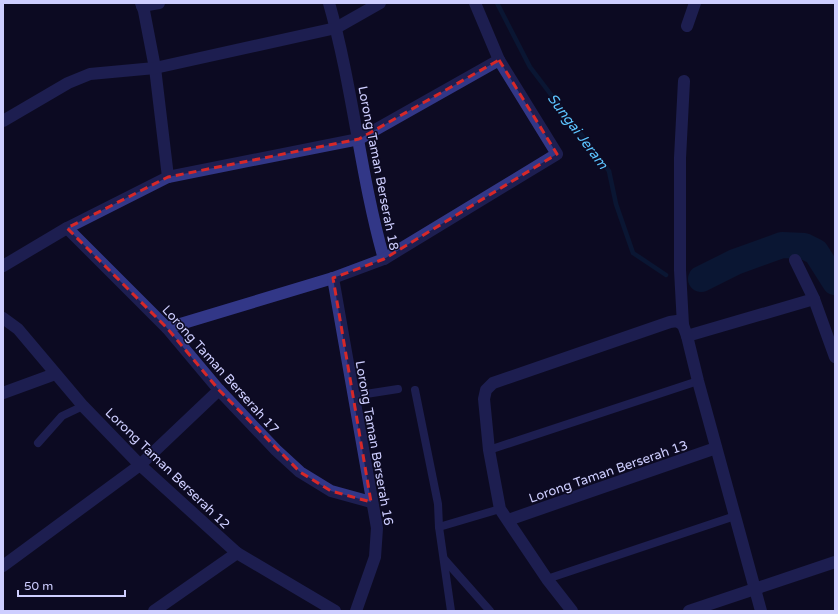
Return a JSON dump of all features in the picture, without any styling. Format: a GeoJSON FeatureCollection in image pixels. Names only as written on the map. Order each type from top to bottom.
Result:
{"type":"FeatureCollection","features":[{"type":"Feature","properties":{"kind":"street"},"geometry":{"type":"LineString","coordinates":[[159,3],[142,5],[155,68],[168,177]]}},
{"type":"Feature","properties":{"kind":"street","name":"Lorong Taman Berserah 18"},"geometry":{"type":"LineString","coordinates":[[167,328],[333,278],[384,259],[373,217],[359,139],[336,28],[329,3]]}},
{"type":"Feature","properties":{"kind":"street"},"geometry":{"type":"LineString","coordinates":[[3,121],[77,79],[90,74],[155,68],[336,28],[380,3]]}},
{"type":"Feature","properties":{"kind":"street"},"geometry":{"type":"LineString","coordinates":[[384,259],[557,154],[499,60],[475,3]]}},
{"type":"Feature","properties":{"kind":"street"},"geometry":{"type":"LineString","coordinates":[[687,26],[695,3]]}},
{"type":"Feature","properties":{"kind":"street"},"geometry":{"type":"LineString","coordinates":[[3,266],[67,228],[168,177],[359,139],[499,60]]}},
{"type":"Feature","properties":{"kind":"street"},"geometry":{"type":"LineString","coordinates":[[684,81],[680,158],[680,276],[685,331],[761,611]]}},
{"type":"Feature","properties":{"kind":"street","name":"Lorong Taman Berserah 17"},"geometry":{"type":"LineString","coordinates":[[67,228],[167,328],[219,390],[276,450],[300,472],[331,491],[372,502]]}},
{"type":"Feature","properties":{"kind":"street"},"geometry":{"type":"LineString","coordinates":[[795,260],[814,299],[835,357]]}},
{"type":"Feature","properties":{"kind":"street","name":"Lorong Taman Berserah 16"},"geometry":{"type":"LineString","coordinates":[[333,278],[377,528],[375,558],[356,611]]}},
{"type":"Feature","properties":{"kind":"street"},"geometry":{"type":"LineString","coordinates":[[685,331],[814,299]]}},
{"type":"Feature","properties":{"kind":"street","name":"Lorong Taman Berserah 12"},"geometry":{"type":"LineString","coordinates":[[3,318],[18,330],[83,406],[140,465],[237,553],[335,611]]}},
{"type":"Feature","properties":{"kind":"street"},"geometry":{"type":"LineString","coordinates":[[572,611],[547,580],[500,509],[489,450],[484,399],[486,390],[493,383],[670,322],[677,322],[685,331]]}},
{"type":"Feature","properties":{"kind":"street"},"geometry":{"type":"LineString","coordinates":[[3,393],[55,374]]}},
{"type":"Feature","properties":{"kind":"street"},"geometry":{"type":"LineString","coordinates":[[3,566],[140,465],[219,390]]}},
{"type":"Feature","properties":{"kind":"street","name":"Lorong Taman Berserah 13"},"geometry":{"type":"LineString","coordinates":[[508,520],[716,448]]}},
{"type":"Feature","properties":{"kind":"street"},"geometry":{"type":"LineString","coordinates":[[154,611],[237,553]]}},
{"type":"Feature","properties":{"kind":"street"},"geometry":{"type":"LineString","coordinates":[[689,611],[835,562]]}},
{"type":"Feature","properties":{"kind":"lane"},"geometry":{"type":"LineString","coordinates":[[489,450],[698,381]]}},
{"type":"Feature","properties":{"kind":"lane"},"geometry":{"type":"LineString","coordinates":[[353,396],[398,389]]}},
{"type":"Feature","properties":{"kind":"lane"},"geometry":{"type":"LineString","coordinates":[[415,390],[438,504],[439,527],[451,611]]}},
{"type":"Feature","properties":{"kind":"lane"},"geometry":{"type":"LineString","coordinates":[[38,443],[62,416],[83,406]]}},
{"type":"Feature","properties":{"kind":"lane"},"geometry":{"type":"LineString","coordinates":[[439,527],[500,509]]}},
{"type":"Feature","properties":{"kind":"lane"},"geometry":{"type":"LineString","coordinates":[[547,580],[735,516]]}},
{"type":"Feature","properties":{"kind":"lane"},"geometry":{"type":"LineString","coordinates":[[443,558],[490,611]]}},
{"type":"Feature","properties":{"kind":"highlighted area"},"geometry":{"type":"Polygon","coordinates":[[[499,60],[557,154],[384,259],[333,278],[371,502],[331,491],[300,472],[219,390],[167,328],[67,228],[168,177],[359,139],[499,60]]]}},
{"type":"Feature","properties":{"kind":"waterway","name":"Sungai Jeram"},"geometry":{"type":"LineString","coordinates":[[497,3],[530,67],[609,171],[616,204],[633,253],[666,275]]}},
{"type":"Feature","properties":{"kind":"waterway","name":"Sungai Jeram"},"geometry":{"type":"LineString","coordinates":[[701,279],[735,262],[782,245],[804,246],[816,252],[835,282]]}}]}
